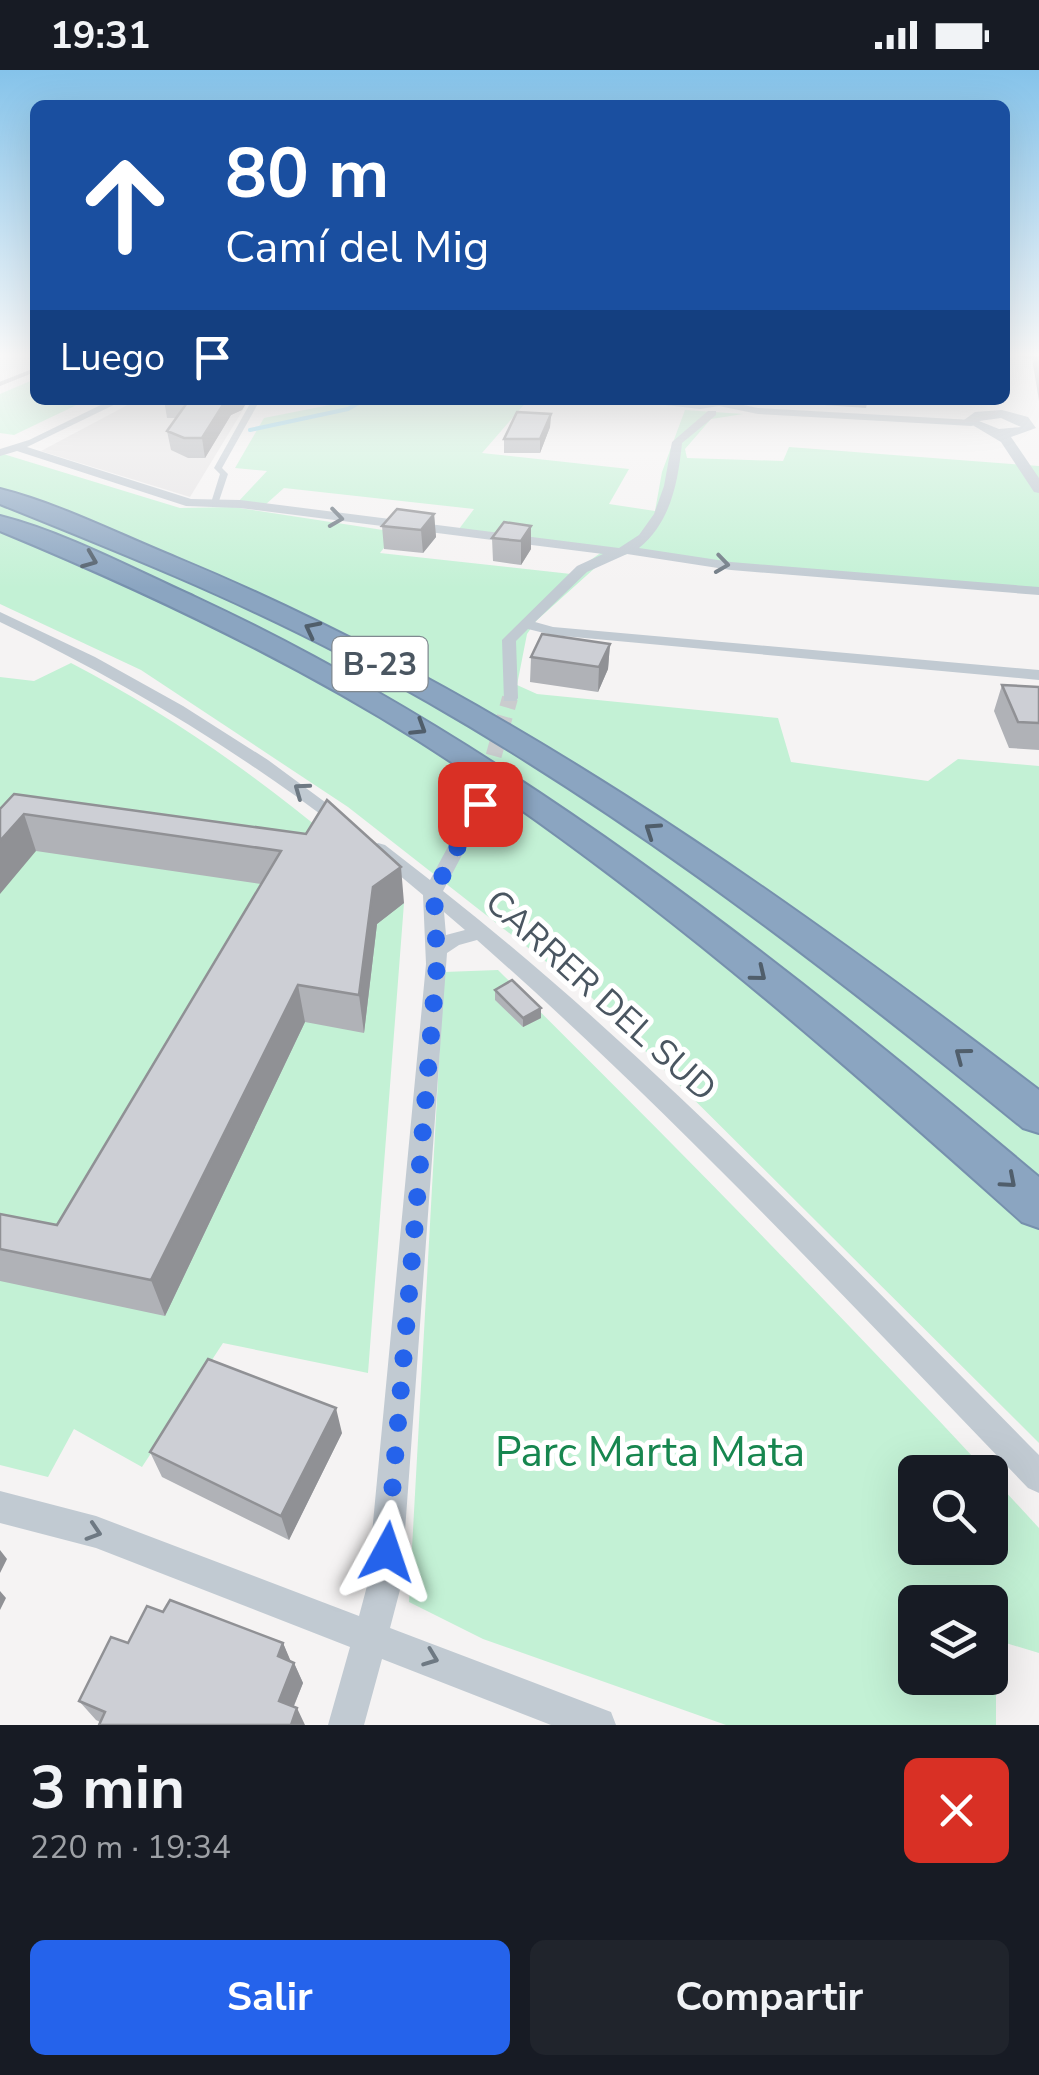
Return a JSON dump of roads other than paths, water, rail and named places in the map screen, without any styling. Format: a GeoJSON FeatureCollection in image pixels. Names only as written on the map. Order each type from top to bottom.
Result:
{"type":"FeatureCollection","features":[{"type":"Feature","properties":{"kind":"highway","name":"B-23"},"geometry":{"type":"LineString","coordinates":[[0,496],[262,604],[471,714],[569,774],[805,935],[1039,1116]]}},
{"type":"Feature","properties":{"kind":"highway","name":"B-23"},"geometry":{"type":"LineString","coordinates":[[0,523],[116,570],[246,631],[335,678],[458,753],[682,913],[930,1111],[1039,1207]]}},
{"type":"Feature","properties":{"kind":"street"},"geometry":{"type":"LineString","coordinates":[[0,453],[49,433]]}},
{"type":"Feature","properties":{"kind":"street"},"geometry":{"type":"LineString","coordinates":[[213,504],[224,474],[218,468],[237,433]]}},
{"type":"Feature","properties":{"kind":"street"},"geometry":{"type":"LineString","coordinates":[[510,698],[509,640],[581,570],[600,557],[622,551],[652,531],[674,468],[676,442],[685,433]]}},
{"type":"Feature","properties":{"kind":"street"},"geometry":{"type":"LineString","coordinates":[[1023,433],[1039,488]]}},
{"type":"Feature","properties":{"kind":"street"},"geometry":{"type":"LineString","coordinates":[[18,448],[190,503],[240,504],[731,566],[1039,591]]}},
{"type":"Feature","properties":{"kind":"street","name":"CARRER DEL SUD"},"geometry":{"type":"LineString","coordinates":[[0,616],[82,655],[181,710],[299,788],[483,932],[673,1105],[1039,1477]]}},
{"type":"Feature","properties":{"kind":"street"},"geometry":{"type":"LineString","coordinates":[[526,624],[552,630],[1039,675]]}},
{"type":"Feature","properties":{"kind":"street"},"geometry":{"type":"LineString","coordinates":[[346,1725],[384,1586],[437,950],[434,892],[480,804]]}},
{"type":"Feature","properties":{"kind":"street"},"geometry":{"type":"LineString","coordinates":[[437,950],[452,940],[483,932]]}},
{"type":"Feature","properties":{"kind":"street"},"geometry":{"type":"LineString","coordinates":[[0,1507],[96,1532],[372,1639],[422,1654],[598,1725]]}},
{"type":"Feature","properties":{"kind":"tunnel"},"geometry":{"type":"LineString","coordinates":[[480,804],[510,698]]}},
{"type":"Feature","properties":{"kind":"park label","name":"Parc Marta Mata"},"geometry":{"type":"Point","coordinates":[650,1451]}}]}
